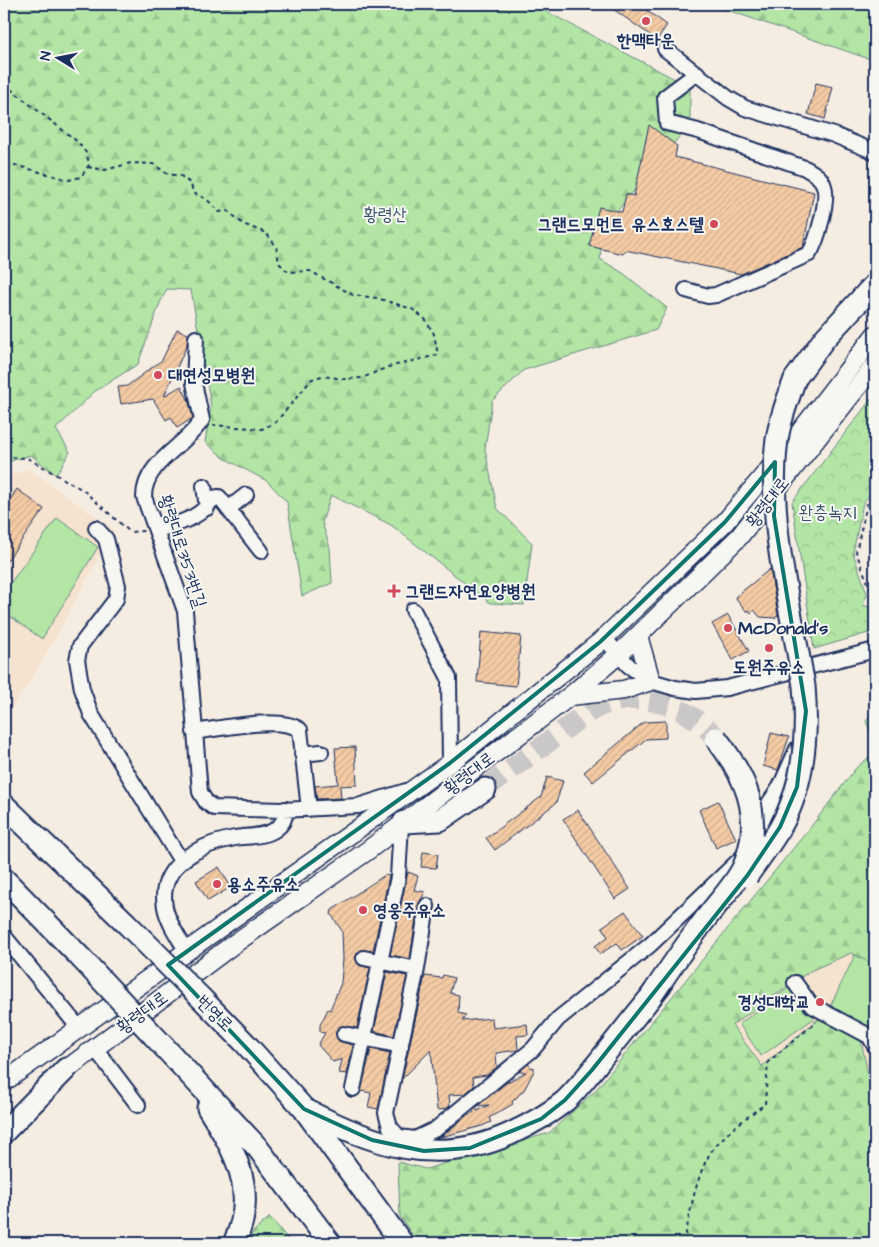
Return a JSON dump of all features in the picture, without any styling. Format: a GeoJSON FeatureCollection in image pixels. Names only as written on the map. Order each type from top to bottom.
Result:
{"type":"FeatureCollection","features":[{"type":"Feature","properties":{"kind":"highway"},"geometry":{"type":"LineString","coordinates":[[304,1109],[347,1131],[399,1148],[424,1151],[470,1148],[502,1138],[540,1119],[566,1100],[747,876],[780,827],[797,787],[803,753],[806,711],[774,516],[776,446],[786,403],[795,379],[824,339],[875,284]]}},
{"type":"Feature","properties":{"kind":"highway"},"geometry":{"type":"LineString","coordinates":[[650,998],[683,949],[745,866],[753,817],[747,788],[740,772],[716,738]]}},
{"type":"Feature","properties":{"kind":"highway"},"geometry":{"type":"LineString","coordinates":[[402,824],[440,820],[485,789]]}},
{"type":"Feature","properties":{"kind":"highway","name":"번영로"},"geometry":{"type":"LineString","coordinates":[[4,804],[245,1043],[304,1109],[402,1243]]}},
{"type":"Feature","properties":{"kind":"highway"},"geometry":{"type":"LineString","coordinates":[[4,879],[177,1059],[256,1147],[330,1243]]}},
{"type":"Feature","properties":{"kind":"highway"},"geometry":{"type":"LineString","coordinates":[[177,1059],[232,1146],[244,1191],[241,1222],[234,1243]]}},
{"type":"Feature","properties":{"kind":"highway"},"geometry":{"type":"LineString","coordinates":[[4,1132],[66,1069]]}},
{"type":"Feature","properties":{"kind":"main road","name":"황령대로"},"geometry":{"type":"LineString","coordinates":[[4,1082],[450,763],[604,638],[724,522],[796,438],[875,335]]}},
{"type":"Feature","properties":{"kind":"main road","name":"황령대로"},"geometry":{"type":"LineString","coordinates":[[4,1118],[94,1047],[402,824],[570,696],[618,655],[740,537],[875,365]]}},
{"type":"Feature","properties":{"kind":"main road"},"geometry":{"type":"LineString","coordinates":[[570,696],[624,690],[651,681],[638,636]]}},
{"type":"Feature","properties":{"kind":"main road"},"geometry":{"type":"LineString","coordinates":[[4,1075],[26,1066]]}},
{"type":"Feature","properties":{"kind":"street"},"geometry":{"type":"LineString","coordinates":[[666,49],[745,108],[834,135],[875,152]]}},
{"type":"Feature","properties":{"kind":"street"},"geometry":{"type":"LineString","coordinates":[[686,290],[708,296],[716,295],[809,254],[815,245],[826,194],[819,176],[804,168],[667,122],[665,97],[697,73]]}},
{"type":"Feature","properties":{"kind":"street"},"geometry":{"type":"LineString","coordinates":[[196,338],[194,384],[202,420],[198,426]]}},
{"type":"Feature","properties":{"kind":"street","name":"황령대로353번길"},"geometry":{"type":"LineString","coordinates":[[198,426],[160,462],[144,486],[144,497],[184,610],[200,792],[206,802],[214,808],[309,809],[358,806],[416,788]]}},
{"type":"Feature","properties":{"kind":"street"},"geometry":{"type":"LineString","coordinates":[[204,486],[207,508]]}},
{"type":"Feature","properties":{"kind":"street"},"geometry":{"type":"LineString","coordinates":[[228,509],[246,495]]}},
{"type":"Feature","properties":{"kind":"street"},"geometry":{"type":"LineString","coordinates":[[156,528],[191,519],[207,508],[216,496],[219,497],[261,551]]}},
{"type":"Feature","properties":{"kind":"street"},"geometry":{"type":"LineString","coordinates":[[96,528],[106,539],[118,586],[116,599],[80,646],[77,660],[82,689],[91,714],[181,861]]}},
{"type":"Feature","properties":{"kind":"street"},"geometry":{"type":"LineString","coordinates":[[413,610],[449,678],[450,763]]}},
{"type":"Feature","properties":{"kind":"street"},"geometry":{"type":"LineString","coordinates":[[604,638],[629,666],[651,681],[675,688],[709,691],[875,650]]}},
{"type":"Feature","properties":{"kind":"street"},"geometry":{"type":"LineString","coordinates":[[426,906],[417,969],[386,1114],[390,1127],[399,1137],[415,1139],[436,1129],[533,1049],[558,1019],[650,945],[723,878],[756,844],[813,745],[816,725],[813,710],[792,671]]}},
{"type":"Feature","properties":{"kind":"street"},"geometry":{"type":"LineString","coordinates":[[194,732],[278,723],[287,724],[300,730],[309,809]]}},
{"type":"Feature","properties":{"kind":"street"},"geometry":{"type":"LineString","coordinates":[[302,754],[321,752]]}},
{"type":"Feature","properties":{"kind":"street"},"geometry":{"type":"LineString","coordinates":[[186,952],[165,908],[164,894],[170,873],[181,861],[197,850],[225,840],[263,834],[275,830],[284,821],[285,809]]}},
{"type":"Feature","properties":{"kind":"street"},"geometry":{"type":"LineString","coordinates":[[354,1089],[398,876],[402,824]]}},
{"type":"Feature","properties":{"kind":"street"},"geometry":{"type":"LineString","coordinates":[[4,936],[80,1028]]}},
{"type":"Feature","properties":{"kind":"street"},"geometry":{"type":"LineString","coordinates":[[364,958],[417,969]]}},
{"type":"Feature","properties":{"kind":"street"},"geometry":{"type":"LineString","coordinates":[[795,983],[810,1005],[869,1036],[875,1046]]}},
{"type":"Feature","properties":{"kind":"street"},"geometry":{"type":"LineString","coordinates":[[344,1034],[400,1046]]}},
{"type":"Feature","properties":{"kind":"street"},"geometry":{"type":"LineString","coordinates":[[94,1047],[138,1105]]}},
{"type":"Feature","properties":{"kind":"path"},"geometry":{"type":"LineString","coordinates":[[4,84],[78,142],[87,154],[88,167],[81,177],[69,180],[4,162]]}},
{"type":"Feature","properties":{"kind":"path"},"geometry":{"type":"LineString","coordinates":[[88,167],[105,170],[140,162],[153,164],[168,174],[181,176],[191,184],[193,194],[208,200],[218,212],[228,211],[243,224],[266,233],[276,246],[278,263],[288,272],[310,271],[353,295],[377,298],[412,309],[425,319],[434,334],[438,355],[388,367],[362,378],[344,380],[322,376],[312,379],[276,422],[262,430],[216,425],[198,426]]}},
{"type":"Feature","properties":{"kind":"path"},"geometry":{"type":"LineString","coordinates":[[4,457],[27,458],[83,490],[130,532],[140,533],[156,528]]}},
{"type":"Feature","properties":{"kind":"path"},"geometry":{"type":"LineString","coordinates":[[871,591],[856,552],[868,504],[875,487]]}},
{"type":"Feature","properties":{"kind":"path"},"geometry":{"type":"LineString","coordinates":[[684,1243],[694,1192],[708,1155],[740,1122],[765,1104],[768,1062],[826,1013]]}},
{"type":"Feature","properties":{"kind":"highlighted area"},"geometry":{"type":"Polygon","coordinates":[[[775,462],[774,516],[806,711],[797,787],[780,827],[747,876],[592,1070],[565,1100],[541,1119],[470,1148],[424,1151],[372,1140],[304,1109],[168,965],[450,763],[600,642],[725,522],[775,462]]]}},
{"type":"Feature","properties":{"kind":"shaded area"},"geometry":{"type":"Polygon","coordinates":[[[29,469],[114,530],[42,662],[11,709],[4,715],[4,477],[29,469]]]}},
{"type":"Feature","properties":{"kind":"shaded area","name":"경성대학교"},"geometry":{"type":"Polygon","coordinates":[[[851,953],[875,965],[875,1079],[868,1074],[860,1036],[818,1019],[762,1066],[731,1025],[810,971],[851,953]]]}},
{"type":"Feature","properties":{"kind":"green space","name":"황령산"},"geometry":{"type":"Polygon","coordinates":[[[4,4],[532,4],[690,87],[690,124],[603,228],[600,259],[623,273],[667,308],[656,330],[524,370],[492,401],[485,449],[497,508],[532,543],[524,605],[490,603],[391,525],[331,495],[322,522],[330,548],[332,583],[302,596],[287,502],[267,481],[224,458],[205,442],[211,406],[191,290],[167,289],[138,364],[94,392],[56,429],[70,452],[56,475],[31,455],[4,463],[4,4]]]}},
{"type":"Feature","properties":{"kind":"green space"},"geometry":{"type":"Polygon","coordinates":[[[710,4],[875,4],[875,61],[710,4]]]}},
{"type":"Feature","properties":{"kind":"green space","name":"완층녹지"},"geometry":{"type":"Polygon","coordinates":[[[875,394],[875,488],[863,503],[853,553],[868,596],[866,596],[863,605],[874,609],[871,619],[875,621],[875,631],[814,649],[792,502],[875,394]]]}},
{"type":"Feature","properties":{"kind":"green space"},"geometry":{"type":"Polygon","coordinates":[[[57,518],[98,547],[42,639],[4,612],[4,592],[57,518]]]}},
{"type":"Feature","properties":{"kind":"green space"},"geometry":{"type":"Polygon","coordinates":[[[875,711],[875,745],[866,721],[875,711]]]}},
{"type":"Feature","properties":{"kind":"green space"},"geometry":{"type":"Polygon","coordinates":[[[875,752],[875,965],[851,953],[810,971],[732,1025],[762,1066],[818,1019],[828,1019],[860,1036],[868,1074],[875,1079],[875,1243],[418,1243],[400,1217],[398,1162],[426,1169],[549,1133],[595,1091],[809,829],[856,768],[875,752]]]}},
{"type":"Feature","properties":{"kind":"green space"},"geometry":{"type":"Polygon","coordinates":[[[855,955],[875,965],[875,1037],[827,1013],[855,955]]]}},
{"type":"Feature","properties":{"kind":"green space"},"geometry":{"type":"Polygon","coordinates":[[[795,983],[823,1012],[761,1056],[739,1024],[795,983]]]}},
{"type":"Feature","properties":{"kind":"green space"},"geometry":{"type":"Polygon","coordinates":[[[270,1217],[291,1243],[246,1243],[254,1231],[270,1217]]]}},
{"type":"Feature","properties":{"kind":"building","name":"한맥타운"},"geometry":{"type":"Polygon","coordinates":[[[606,4],[638,4],[667,25],[657,40],[606,4]]]}},
{"type":"Feature","properties":{"kind":"building"},"geometry":{"type":"Polygon","coordinates":[[[816,83],[833,87],[825,119],[808,114],[816,83]]]}},
{"type":"Feature","properties":{"kind":"building"},"geometry":{"type":"Polygon","coordinates":[[[649,125],[677,146],[675,157],[814,192],[803,247],[741,274],[625,250],[623,254],[589,246],[599,207],[622,212],[626,194],[634,196],[649,125]]]}},
{"type":"Feature","properties":{"kind":"building","name":"대연성모병원"},"geometry":{"type":"Polygon","coordinates":[[[177,329],[188,334],[187,345],[164,396],[181,386],[188,399],[193,418],[177,428],[171,417],[166,420],[153,399],[121,404],[118,387],[127,386],[162,360],[177,329]]]}},
{"type":"Feature","properties":{"kind":"building"},"geometry":{"type":"Polygon","coordinates":[[[17,489],[44,509],[4,565],[4,508],[17,489]]]}},
{"type":"Feature","properties":{"kind":"building"},"geometry":{"type":"Polygon","coordinates":[[[770,569],[778,615],[775,618],[760,617],[754,610],[751,613],[749,610],[747,612],[735,597],[770,569]]]}},
{"type":"Feature","properties":{"kind":"building"},"geometry":{"type":"Polygon","coordinates":[[[728,615],[749,651],[733,660],[712,624],[728,615]]]}},
{"type":"Feature","properties":{"kind":"building"},"geometry":{"type":"Polygon","coordinates":[[[481,632],[521,636],[516,686],[477,682],[481,632]]]}},
{"type":"Feature","properties":{"kind":"building"},"geometry":{"type":"Polygon","coordinates":[[[666,721],[666,738],[646,739],[593,782],[584,772],[644,722],[666,721]]]}},
{"type":"Feature","properties":{"kind":"building"},"geometry":{"type":"Polygon","coordinates":[[[771,733],[789,737],[778,770],[763,766],[771,733]]]}},
{"type":"Feature","properties":{"kind":"building"},"geometry":{"type":"Polygon","coordinates":[[[355,747],[357,785],[340,786],[341,798],[317,799],[315,786],[338,784],[335,748],[355,747]]]}},
{"type":"Feature","properties":{"kind":"building"},"geometry":{"type":"Polygon","coordinates":[[[547,777],[563,781],[556,803],[495,850],[486,838],[541,797],[547,777]]]}},
{"type":"Feature","properties":{"kind":"building"},"geometry":{"type":"Polygon","coordinates":[[[718,801],[736,839],[716,848],[699,810],[718,801]]]}},
{"type":"Feature","properties":{"kind":"building"},"geometry":{"type":"Polygon","coordinates":[[[578,810],[630,889],[615,899],[563,819],[578,810]]]}},
{"type":"Feature","properties":{"kind":"building"},"geometry":{"type":"Polygon","coordinates":[[[423,852],[438,854],[436,868],[421,867],[423,852]]]}},
{"type":"Feature","properties":{"kind":"building"},"geometry":{"type":"Polygon","coordinates":[[[219,867],[231,887],[208,901],[196,881],[219,867]]]}},
{"type":"Feature","properties":{"kind":"building"},"geometry":{"type":"Polygon","coordinates":[[[408,872],[418,876],[414,890],[425,892],[418,905],[410,959],[390,955],[408,872]]]}},
{"type":"Feature","properties":{"kind":"building"},"geometry":{"type":"Polygon","coordinates":[[[385,875],[389,876],[373,951],[362,950],[355,957],[359,965],[370,968],[357,1028],[342,1026],[336,1032],[339,1041],[353,1045],[347,1074],[339,1073],[342,1059],[333,1062],[318,1045],[325,1033],[320,1032],[320,1025],[328,1009],[330,1010],[341,983],[343,959],[342,931],[331,914],[332,910],[385,875]]]}},
{"type":"Feature","properties":{"kind":"building"},"geometry":{"type":"Polygon","coordinates":[[[625,911],[643,936],[622,950],[617,943],[600,954],[595,946],[608,937],[602,927],[625,911]]]}},
{"type":"Feature","properties":{"kind":"building"},"geometry":{"type":"Polygon","coordinates":[[[387,972],[407,976],[394,1036],[374,1031],[387,972]]]}},
{"type":"Feature","properties":{"kind":"building"},"geometry":{"type":"Polygon","coordinates":[[[443,975],[454,978],[450,993],[459,995],[458,1013],[466,1015],[462,1021],[492,1018],[493,1028],[527,1024],[528,1035],[517,1036],[518,1050],[496,1053],[497,1067],[487,1075],[473,1077],[474,1086],[465,1094],[449,1095],[450,1106],[446,1109],[437,1110],[431,1050],[402,1079],[425,976],[442,978],[443,975]]]}},
{"type":"Feature","properties":{"kind":"building"},"geometry":{"type":"Polygon","coordinates":[[[371,1049],[390,1053],[378,1109],[368,1107],[371,1093],[361,1091],[371,1049]]]}},
{"type":"Feature","properties":{"kind":"building"},"geometry":{"type":"Polygon","coordinates":[[[528,1064],[532,1068],[534,1067],[534,1071],[524,1090],[512,1102],[513,1104],[489,1118],[491,1122],[441,1137],[466,1116],[474,1112],[473,1110],[476,1107],[477,1111],[489,1105],[477,1106],[506,1083],[526,1072],[518,1072],[528,1064]]]}},
{"type":"Feature","properties":{"kind":"tunnel"},"geometry":{"type":"LineString","coordinates":[[485,789],[584,715],[603,705],[618,701],[634,699],[664,704],[693,717],[716,738]]}},
{"type":"Feature","properties":{"kind":"place","name":"한맥타운"},"geometry":{"type":"Point","coordinates":[646,21]}},
{"type":"Feature","properties":{"kind":"place","name":"그랜드모먼트 유스호스텔"},"geometry":{"type":"Point","coordinates":[714,224]}},
{"type":"Feature","properties":{"kind":"place","name":"대연성모병원"},"geometry":{"type":"Point","coordinates":[158,375]}},
{"type":"Feature","properties":{"kind":"place","name":"그랜드자연요양병원"},"geometry":{"type":"Point","coordinates":[394,591]}},
{"type":"Feature","properties":{"kind":"place","name":"McDonald's"},"geometry":{"type":"Point","coordinates":[728,628]}},
{"type":"Feature","properties":{"kind":"place","name":"도원주유소"},"geometry":{"type":"Point","coordinates":[769,648]}},
{"type":"Feature","properties":{"kind":"place","name":"용소주유소"},"geometry":{"type":"Point","coordinates":[217,884]}},
{"type":"Feature","properties":{"kind":"place","name":"영웅주유소"},"geometry":{"type":"Point","coordinates":[363,910]}},
{"type":"Feature","properties":{"kind":"place","name":"경성대학교"},"geometry":{"type":"Point","coordinates":[820,1002]}}]}
